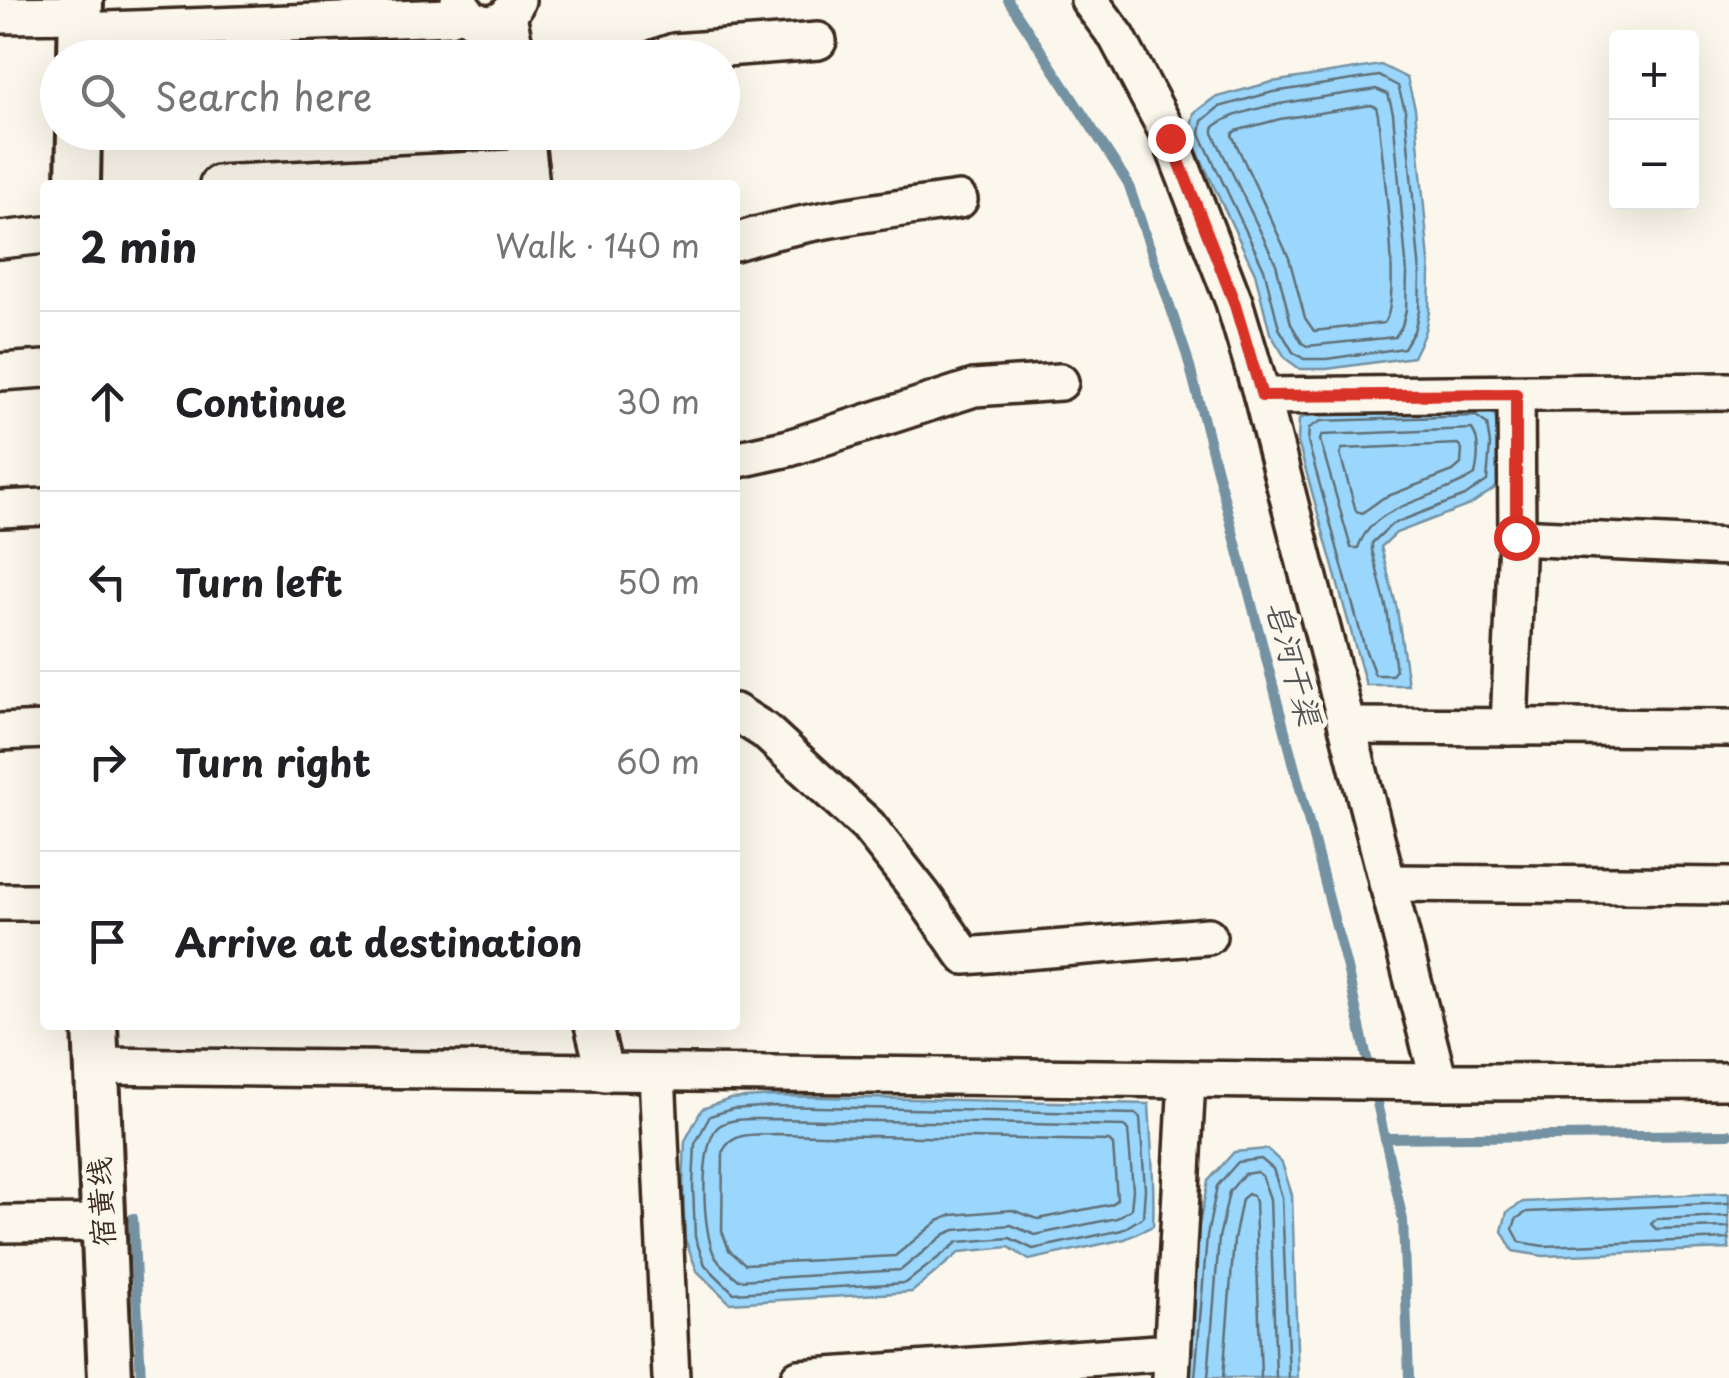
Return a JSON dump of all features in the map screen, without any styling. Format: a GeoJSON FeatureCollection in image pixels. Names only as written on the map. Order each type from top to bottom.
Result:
{"type":"FeatureCollection","features":[{"type":"Feature","properties":{"kind":"main road"},"geometry":{"type":"LineString","coordinates":[[78,180],[79,150]]}},
{"type":"Feature","properties":{"kind":"main road","name":"宿黄线"},"geometry":{"type":"LineString","coordinates":[[95,1046],[110,1378]]}},
{"type":"Feature","properties":{"kind":"street"},"geometry":{"type":"LineString","coordinates":[[1089,0],[1117,37],[1170,138],[1234,302],[1388,883],[1431,1082]]}},
{"type":"Feature","properties":{"kind":"street"},"geometry":{"type":"LineString","coordinates":[[0,15],[80,26],[449,17],[461,6],[479,23],[490,24],[512,8],[516,40]]}},
{"type":"Feature","properties":{"kind":"street"},"geometry":{"type":"LineString","coordinates":[[740,47],[818,41]]}},
{"type":"Feature","properties":{"kind":"street"},"geometry":{"type":"LineString","coordinates":[[272,180],[528,161]]}},
{"type":"Feature","properties":{"kind":"street"},"geometry":{"type":"LineString","coordinates":[[740,240],[810,222],[959,200]]}},
{"type":"Feature","properties":{"kind":"street"},"geometry":{"type":"LineString","coordinates":[[0,240],[40,236]]}},
{"type":"Feature","properties":{"kind":"street"},"geometry":{"type":"LineString","coordinates":[[0,372],[40,370]]}},
{"type":"Feature","properties":{"kind":"street"},"geometry":{"type":"LineString","coordinates":[[740,459],[789,448],[974,388],[1060,382]]}},
{"type":"Feature","properties":{"kind":"street"},"geometry":{"type":"LineString","coordinates":[[1262,396],[1729,392]]}},
{"type":"Feature","properties":{"kind":"street"},"geometry":{"type":"LineString","coordinates":[[1508,727],[1516,537],[1516,394]]}},
{"type":"Feature","properties":{"kind":"street"},"geometry":{"type":"LineString","coordinates":[[0,509],[40,507]]}},
{"type":"Feature","properties":{"kind":"street"},"geometry":{"type":"LineString","coordinates":[[1516,537],[1729,547]]}},
{"type":"Feature","properties":{"kind":"street"},"geometry":{"type":"LineString","coordinates":[[740,715],[764,731],[868,826],[965,956],[1208,936]]}},
{"type":"Feature","properties":{"kind":"street"},"geometry":{"type":"LineString","coordinates":[[1347,726],[1729,728]]}},
{"type":"Feature","properties":{"kind":"street"},"geometry":{"type":"LineString","coordinates":[[0,732],[40,730]]}},
{"type":"Feature","properties":{"kind":"street"},"geometry":{"type":"LineString","coordinates":[[1388,883],[1729,886]]}},
{"type":"Feature","properties":{"kind":"street"},"geometry":{"type":"LineString","coordinates":[[0,902],[40,902]]}},
{"type":"Feature","properties":{"kind":"street"},"geometry":{"type":"LineString","coordinates":[[594,1030],[605,1072]]}},
{"type":"Feature","properties":{"kind":"street"},"geometry":{"type":"LineString","coordinates":[[95,1046],[605,1072],[1431,1082],[1729,1081]]}},
{"type":"Feature","properties":{"kind":"street"},"geometry":{"type":"LineString","coordinates":[[658,1073],[671,1378]]}},
{"type":"Feature","properties":{"kind":"street"},"geometry":{"type":"LineString","coordinates":[[798,1378],[1171,1365],[1186,1079]]}},
{"type":"Feature","properties":{"kind":"street"},"geometry":{"type":"LineString","coordinates":[[0,1224],[103,1222]]}},
{"type":"Feature","properties":{"kind":"water"},"geometry":{"type":"Polygon","coordinates":[[[1381,65],[1407,78],[1415,108],[1430,273],[1424,334],[1413,357],[1300,369],[1286,359],[1270,333],[1255,273],[1189,134],[1194,113],[1214,98],[1272,82],[1381,65]]]}},
{"type":"Feature","properties":{"kind":"water"},"geometry":{"type":"Polygon","coordinates":[[[1479,406],[1495,415],[1500,444],[1498,486],[1470,505],[1396,533],[1381,547],[1397,609],[1408,685],[1366,685],[1298,442],[1299,419],[1318,412],[1479,406]]]}},
{"type":"Feature","properties":{"kind":"water"},"geometry":{"type":"Polygon","coordinates":[[[774,1096],[1149,1104],[1153,1226],[1125,1239],[1029,1260],[1009,1247],[960,1252],[912,1292],[730,1303],[697,1271],[685,1239],[685,1141],[702,1109],[730,1099],[774,1096]]]}},
{"type":"Feature","properties":{"kind":"water"},"geometry":{"type":"Polygon","coordinates":[[[1267,1149],[1282,1163],[1292,1195],[1298,1378],[1186,1378],[1197,1235],[1208,1181],[1234,1152],[1267,1149]]]}},
{"type":"Feature","properties":{"kind":"water"},"geometry":{"type":"Polygon","coordinates":[[[1729,1193],[1729,1249],[1543,1256],[1513,1251],[1502,1231],[1507,1212],[1523,1202],[1729,1193]]]}},
{"type":"Feature","properties":{"kind":"waterway","name":"皂河干渠"},"geometry":{"type":"LineString","coordinates":[[1008,0],[1128,183],[1187,356],[1347,968],[1403,1220],[1409,1378]]}},
{"type":"Feature","properties":{"kind":"waterway"},"geometry":{"type":"LineString","coordinates":[[1385,1138],[1729,1134]]}},
{"type":"Feature","properties":{"kind":"waterway"},"geometry":{"type":"LineString","coordinates":[[133,1218],[141,1378]]}},
{"type":"Feature","properties":{"kind":"route"},"geometry":{"type":"LineString","coordinates":[[1170,138],[1234,302],[1262,396],[1516,394],[1516,537]]}}]}
